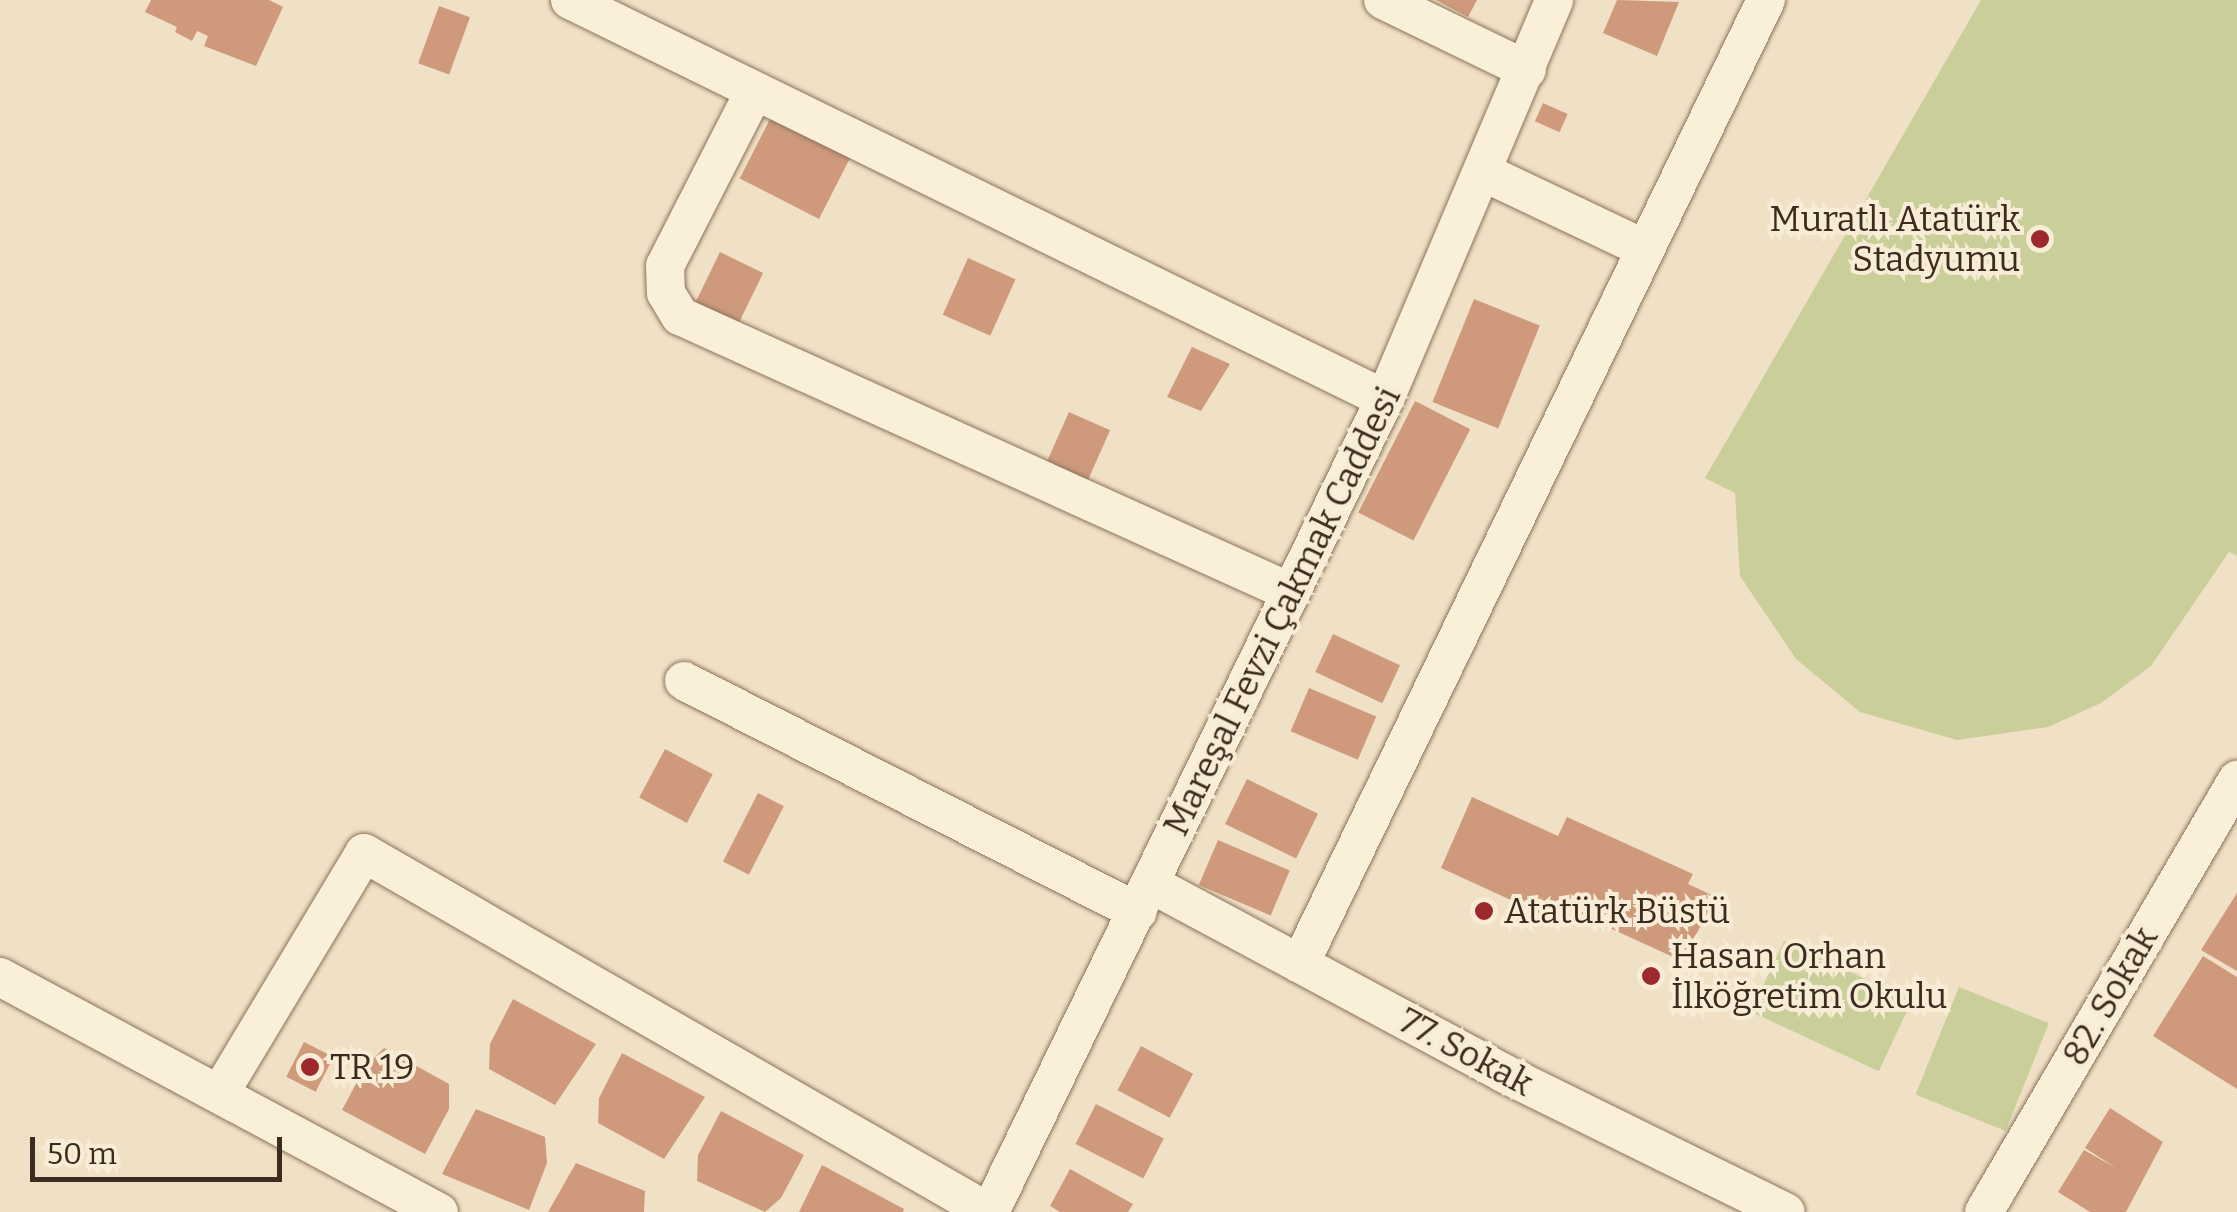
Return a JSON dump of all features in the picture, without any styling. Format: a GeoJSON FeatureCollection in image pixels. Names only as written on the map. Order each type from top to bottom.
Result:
{"type":"FeatureCollection","features":[{"type":"Feature","properties":{"kind":"street"},"geometry":{"type":"LineString","coordinates":[[570,0],[1385,399]]}},
{"type":"Feature","properties":{"kind":"street"},"geometry":{"type":"LineString","coordinates":[[1384,0],[1526,70]]}},
{"type":"Feature","properties":{"kind":"street","name":"Mareşal Fevzi Çakmak Caddesi"},"geometry":{"type":"LineString","coordinates":[[989,1212],[1385,399],[1554,0]]}},
{"type":"Feature","properties":{"kind":"street"},"geometry":{"type":"LineString","coordinates":[[1300,964],[1766,0]]}},
{"type":"Feature","properties":{"kind":"street"},"geometry":{"type":"LineString","coordinates":[[754,92],[665,266],[666,293],[680,316],[1290,592]]}},
{"type":"Feature","properties":{"kind":"street"},"geometry":{"type":"LineString","coordinates":[[1484,172],[1645,250]]}},
{"type":"Feature","properties":{"kind":"street","name":"77. Sokak"},"geometry":{"type":"LineString","coordinates":[[684,682],[1145,898],[1300,964],[1786,1212]]}},
{"type":"Feature","properties":{"kind":"street","name":"82. Sokak"},"geometry":{"type":"LineString","coordinates":[[1984,1212],[2237,780]]}},
{"type":"Feature","properties":{"kind":"street"},"geometry":{"type":"LineString","coordinates":[[220,1093],[364,854],[989,1212]]}},
{"type":"Feature","properties":{"kind":"street"},"geometry":{"type":"LineString","coordinates":[[0,977],[439,1212]]}},
{"type":"Feature","properties":{"kind":"green space","name":"Muratlı Atatürk Stadyumu"},"geometry":{"type":"Polygon","coordinates":[[[1981,0],[2237,0],[2237,556],[2229,552],[2151,666],[2101,703],[2048,727],[1957,740],[1860,712],[1796,659],[1740,576],[1735,493],[1705,478],[1981,0]]]}},
{"type":"Feature","properties":{"kind":"green space"},"geometry":{"type":"Polygon","coordinates":[[[1784,941],[1912,1001],[1879,1071],[1751,1012],[1784,941]]]}},
{"type":"Feature","properties":{"kind":"green space"},"geometry":{"type":"Polygon","coordinates":[[[1959,987],[2049,1023],[2005,1131],[1916,1095],[1959,987]]]}},
{"type":"Feature","properties":{"kind":"building"},"geometry":{"type":"Polygon","coordinates":[[[151,0],[269,0],[283,7],[256,66],[204,46],[208,36],[197,31],[192,41],[175,32],[177,27],[145,12],[151,0]]]}},
{"type":"Feature","properties":{"kind":"building"},"geometry":{"type":"Polygon","coordinates":[[[1436,0],[1477,0],[1468,17],[1436,0]]]}},
{"type":"Feature","properties":{"kind":"building"},"geometry":{"type":"Polygon","coordinates":[[[1617,0],[1679,2],[1657,56],[1603,33],[1617,0]]]}},
{"type":"Feature","properties":{"kind":"building"},"geometry":{"type":"Polygon","coordinates":[[[439,6],[470,17],[449,75],[418,63],[439,6]]]}},
{"type":"Feature","properties":{"kind":"building"},"geometry":{"type":"Polygon","coordinates":[[[1543,103],[1568,114],[1560,132],[1535,121],[1543,103]]]}},
{"type":"Feature","properties":{"kind":"building"},"geometry":{"type":"Polygon","coordinates":[[[771,117],[850,157],[819,219],[740,178],[771,117]]]}},
{"type":"Feature","properties":{"kind":"building"},"geometry":{"type":"Polygon","coordinates":[[[720,252],[763,273],[735,331],[692,310],[720,252]]]}},
{"type":"Feature","properties":{"kind":"building"},"geometry":{"type":"Polygon","coordinates":[[[968,258],[1016,279],[990,336],[943,315],[968,258]]]}},
{"type":"Feature","properties":{"kind":"building"},"geometry":{"type":"Polygon","coordinates":[[[1474,299],[1540,326],[1498,429],[1432,402],[1474,299]]]}},
{"type":"Feature","properties":{"kind":"building"},"geometry":{"type":"Polygon","coordinates":[[[1192,347],[1230,364],[1201,411],[1167,397],[1192,347]]]}},
{"type":"Feature","properties":{"kind":"building"},"geometry":{"type":"Polygon","coordinates":[[[1415,401],[1470,429],[1413,541],[1358,512],[1415,401]]]}},
{"type":"Feature","properties":{"kind":"building"},"geometry":{"type":"Polygon","coordinates":[[[1069,412],[1110,430],[1086,485],[1045,467],[1069,412]]]}},
{"type":"Feature","properties":{"kind":"building"},"geometry":{"type":"Polygon","coordinates":[[[1333,634],[1400,665],[1382,703],[1315,672],[1333,634]]]}},
{"type":"Feature","properties":{"kind":"building"},"geometry":{"type":"Polygon","coordinates":[[[1309,688],[1376,717],[1358,760],[1291,731],[1309,688]]]}},
{"type":"Feature","properties":{"kind":"building"},"geometry":{"type":"Polygon","coordinates":[[[665,749],[713,774],[687,823],[639,798],[665,749]]]}},
{"type":"Feature","properties":{"kind":"building"},"geometry":{"type":"Polygon","coordinates":[[[1247,779],[1318,814],[1296,859],[1225,824],[1247,779]]]}},
{"type":"Feature","properties":{"kind":"building"},"geometry":{"type":"Polygon","coordinates":[[[758,793],[784,806],[749,875],[723,862],[758,793]]]}},
{"type":"Feature","properties":{"kind":"building","name":"Hasan Orhan İlköğretim Okulu"},"geometry":{"type":"Polygon","coordinates":[[[1472,797],[1558,836],[1567,817],[1693,874],[1688,884],[1716,897],[1682,961],[1546,899],[1539,913],[1441,868],[1472,797]]]}},
{"type":"Feature","properties":{"kind":"building"},"geometry":{"type":"Polygon","coordinates":[[[1218,840],[1290,870],[1271,916],[1199,885],[1218,840]]]}},
{"type":"Feature","properties":{"kind":"building"},"geometry":{"type":"Polygon","coordinates":[[[2237,893],[2237,971],[2201,950],[2237,893]]]}},
{"type":"Feature","properties":{"kind":"building"},"geometry":{"type":"Polygon","coordinates":[[[2203,956],[2237,977],[2237,1089],[2153,1036],[2203,956]]]}},
{"type":"Feature","properties":{"kind":"building"},"geometry":{"type":"Polygon","coordinates":[[[513,999],[596,1044],[555,1105],[489,1069],[490,1044],[513,999]]]}},
{"type":"Feature","properties":{"kind":"building","name":"TR 19"},"geometry":{"type":"Polygon","coordinates":[[[304,1042],[333,1057],[316,1092],[286,1077],[304,1042]]]}},
{"type":"Feature","properties":{"kind":"building"},"geometry":{"type":"Polygon","coordinates":[[[1141,1046],[1193,1074],[1170,1118],[1118,1090],[1141,1046]]]}},
{"type":"Feature","properties":{"kind":"building"},"geometry":{"type":"Polygon","coordinates":[[[384,1048],[449,1084],[449,1109],[425,1154],[342,1110],[365,1067],[384,1048]]]}},
{"type":"Feature","properties":{"kind":"building"},"geometry":{"type":"Polygon","coordinates":[[[622,1053],[705,1097],[664,1159],[598,1123],[599,1098],[622,1053]]]}},
{"type":"Feature","properties":{"kind":"building"},"geometry":{"type":"Polygon","coordinates":[[[1096,1104],[1164,1139],[1143,1179],[1076,1144],[1096,1104]]]}},
{"type":"Feature","properties":{"kind":"building"},"geometry":{"type":"Polygon","coordinates":[[[2110,1108],[2163,1142],[2126,1212],[2090,1212],[2058,1192],[2084,1150],[2116,1168],[2085,1148],[2110,1108]]]}},
{"type":"Feature","properties":{"kind":"building"},"geometry":{"type":"Polygon","coordinates":[[[476,1109],[545,1137],[547,1163],[529,1210],[442,1174],[476,1109]]]}},
{"type":"Feature","properties":{"kind":"building"},"geometry":{"type":"Polygon","coordinates":[[[721,1111],[804,1155],[781,1198],[765,1212],[697,1181],[698,1155],[721,1111]]]}},
{"type":"Feature","properties":{"kind":"building"},"geometry":{"type":"Polygon","coordinates":[[[576,1163],[645,1191],[644,1212],[548,1212],[576,1163]]]}},
{"type":"Feature","properties":{"kind":"building"},"geometry":{"type":"Polygon","coordinates":[[[822,1165],[904,1209],[903,1212],[799,1212],[822,1165]]]}},
{"type":"Feature","properties":{"kind":"building"},"geometry":{"type":"Polygon","coordinates":[[[1070,1169],[1133,1204],[1128,1212],[1060,1212],[1050,1206],[1070,1169]]]}},
{"type":"Feature","properties":{"kind":"place","name":"Muratlı Atatürk Stadyumu"},"geometry":{"type":"Point","coordinates":[2040,239]}},
{"type":"Feature","properties":{"kind":"place","name":"Atatürk Büstü"},"geometry":{"type":"Point","coordinates":[1484,911]}},
{"type":"Feature","properties":{"kind":"place","name":"Hasan Orhan İlköğretim Okulu"},"geometry":{"type":"Point","coordinates":[1651,976]}},
{"type":"Feature","properties":{"kind":"place","name":"TR 19"},"geometry":{"type":"Point","coordinates":[310,1067]}}]}
